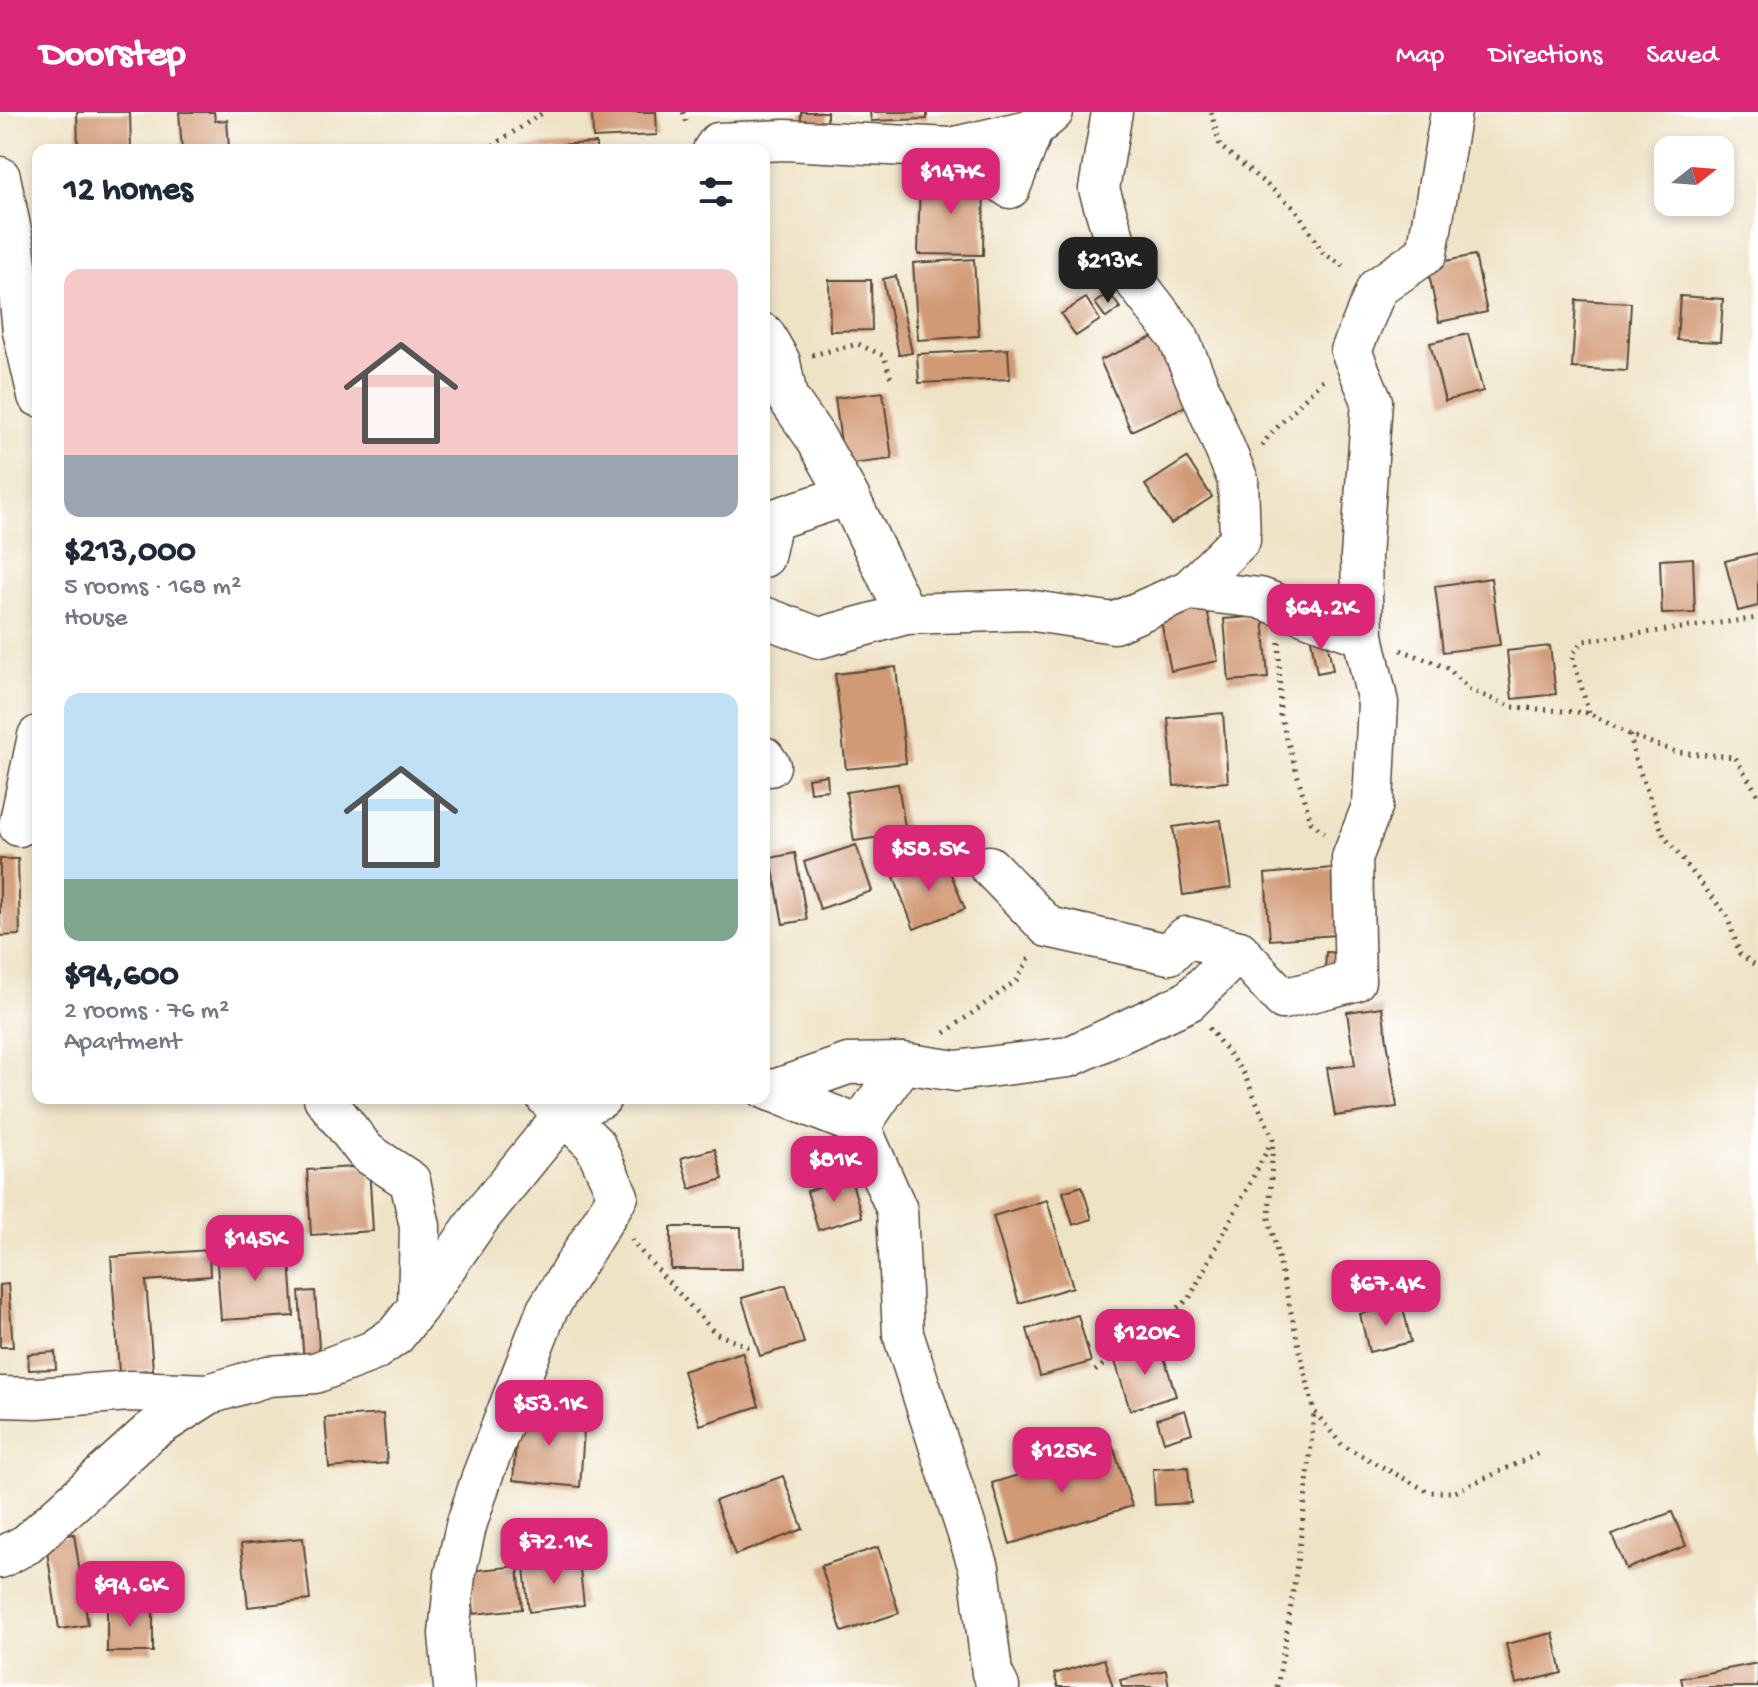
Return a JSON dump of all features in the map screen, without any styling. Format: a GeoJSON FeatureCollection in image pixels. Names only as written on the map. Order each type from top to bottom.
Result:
{"type":"FeatureCollection","features":[{"type":"Feature","properties":{"kind":"street"},"geometry":{"type":"LineString","coordinates":[[770,619],[819,638],[906,614],[1027,610],[1114,623],[1189,590],[1240,540],[1238,480],[1178,337],[1122,264],[1099,189],[1112,112]]}},
{"type":"Feature","properties":{"kind":"street"},"geometry":{"type":"LineString","coordinates":[[1169,954],[1186,937],[1239,951],[1283,999],[1355,981],[1352,858],[1373,804],[1378,703],[1363,636],[1361,557],[1372,401],[1351,351],[1377,288],[1427,253],[1451,112]]}},
{"type":"Feature","properties":{"kind":"street"},"geometry":{"type":"LineString","coordinates":[[951,148],[1010,188],[1043,120]]}},
{"type":"Feature","properties":{"kind":"street"},"geometry":{"type":"LineString","coordinates":[[717,144],[785,140],[951,148],[1043,120]]}},
{"type":"Feature","properties":{"kind":"street"},"geometry":{"type":"LineString","coordinates":[[0,177],[14,246],[23,331],[32,370]]}},
{"type":"Feature","properties":{"kind":"street"},"geometry":{"type":"LineString","coordinates":[[772,348],[787,397],[815,437],[848,495],[906,614]]}},
{"type":"Feature","properties":{"kind":"street"},"geometry":{"type":"LineString","coordinates":[[770,529],[772,520],[848,495]]}},
{"type":"Feature","properties":{"kind":"street"},"geometry":{"type":"LineString","coordinates":[[1189,590],[1260,598],[1363,636]]}},
{"type":"Feature","properties":{"kind":"street"},"geometry":{"type":"LineString","coordinates":[[19,826],[32,764]]}},
{"type":"Feature","properties":{"kind":"street"},"geometry":{"type":"LineString","coordinates":[[989,866],[1048,927],[1169,954]]}},
{"type":"Feature","properties":{"kind":"street"},"geometry":{"type":"LineString","coordinates":[[770,1089],[848,1064],[903,1063],[956,1071],[1069,1057],[1189,1001],[1239,951]]}},
{"type":"Feature","properties":{"kind":"street"},"geometry":{"type":"LineString","coordinates":[[1169,954],[1189,1001]]}},
{"type":"Feature","properties":{"kind":"street"},"geometry":{"type":"LineString","coordinates":[[860,1126],[903,1063]]}},
{"type":"Feature","properties":{"kind":"street"},"geometry":{"type":"LineString","coordinates":[[770,1091],[860,1126],[897,1210],[903,1334],[979,1568],[992,1673],[999,1687]]}},
{"type":"Feature","properties":{"kind":"street"},"geometry":{"type":"LineString","coordinates":[[329,1104],[366,1152],[410,1181],[420,1226],[418,1307]]}},
{"type":"Feature","properties":{"kind":"street"},"geometry":{"type":"LineString","coordinates":[[0,1558],[27,1544],[151,1431],[209,1394],[268,1376],[315,1373],[373,1351],[396,1335],[556,1106],[595,1145],[618,1196],[547,1310],[483,1474],[466,1526],[455,1575],[449,1634],[454,1687]]}},
{"type":"Feature","properties":{"kind":"street"},"geometry":{"type":"LineString","coordinates":[[0,1397],[37,1398],[130,1391],[209,1394]]}},
{"type":"Feature","properties":{"kind":"path"},"geometry":{"type":"LineString","coordinates":[[495,144],[544,112]]}},
{"type":"Feature","properties":{"kind":"path"},"geometry":{"type":"LineString","coordinates":[[1211,112],[1220,146],[1296,209],[1323,253],[1377,288]]}},
{"type":"Feature","properties":{"kind":"path"},"geometry":{"type":"LineString","coordinates":[[772,348],[858,344],[884,356],[892,382]]}},
{"type":"Feature","properties":{"kind":"path"},"geometry":{"type":"LineString","coordinates":[[1238,480],[1268,437],[1351,351]]}},
{"type":"Feature","properties":{"kind":"path"},"geometry":{"type":"LineString","coordinates":[[1278,605],[1280,715],[1311,822],[1352,858]]}},
{"type":"Feature","properties":{"kind":"path"},"geometry":{"type":"LineString","coordinates":[[1589,713],[1572,655],[1583,641],[1758,618]]}},
{"type":"Feature","properties":{"kind":"path"},"geometry":{"type":"LineString","coordinates":[[1363,636],[1448,668],[1468,689],[1512,707],[1589,713],[1630,735],[1676,752],[1735,757],[1758,795]]}},
{"type":"Feature","properties":{"kind":"path"},"geometry":{"type":"LineString","coordinates":[[1630,735],[1635,759],[1664,836],[1727,916],[1740,954],[1758,967]]}},
{"type":"Feature","properties":{"kind":"path"},"geometry":{"type":"LineString","coordinates":[[903,1063],[1016,981],[1048,927]]}},
{"type":"Feature","properties":{"kind":"path"},"geometry":{"type":"LineString","coordinates":[[1189,1001],[1244,1074],[1273,1138],[1269,1218],[1314,1411],[1307,1500],[1291,1615],[1277,1687]]}},
{"type":"Feature","properties":{"kind":"path"},"geometry":{"type":"LineString","coordinates":[[1095,1371],[1189,1299],[1273,1138]]}},
{"type":"Feature","properties":{"kind":"path"},"geometry":{"type":"LineString","coordinates":[[618,1196],[634,1244],[715,1333],[751,1348]]}},
{"type":"Feature","properties":{"kind":"path"},"geometry":{"type":"LineString","coordinates":[[1314,1411],[1342,1445],[1429,1492],[1455,1492],[1538,1454]]}},
{"type":"Feature","properties":{"kind":"building"},"geometry":{"type":"Polygon","coordinates":[[[77,112],[130,112],[131,144],[78,144],[77,112]]]}},
{"type":"Feature","properties":{"kind":"building"},"geometry":{"type":"Polygon","coordinates":[[[179,112],[214,112],[215,121],[227,120],[229,144],[182,144],[179,112]]]}},
{"type":"Feature","properties":{"kind":"building"},"geometry":{"type":"Polygon","coordinates":[[[592,112],[656,112],[657,135],[593,138],[592,112]]]}},
{"type":"Feature","properties":{"kind":"building"},"geometry":{"type":"Polygon","coordinates":[[[801,112],[827,112],[827,124],[801,125],[801,112]]]}},
{"type":"Feature","properties":{"kind":"building"},"geometry":{"type":"Polygon","coordinates":[[[870,112],[927,112],[927,119],[871,121],[870,112]]]}},
{"type":"Feature","properties":{"kind":"building"},"geometry":{"type":"Polygon","coordinates":[[[920,177],[984,179],[983,255],[918,254],[920,177]]]}},
{"type":"Feature","properties":{"kind":"building"},"geometry":{"type":"Polygon","coordinates":[[[1475,255],[1487,312],[1439,322],[1427,265],[1475,255]]]}},
{"type":"Feature","properties":{"kind":"building"},"geometry":{"type":"Polygon","coordinates":[[[974,259],[979,336],[918,340],[913,263],[974,259]]]}},
{"type":"Feature","properties":{"kind":"building"},"geometry":{"type":"Polygon","coordinates":[[[896,276],[912,353],[899,355],[883,279],[896,276]]]}},
{"type":"Feature","properties":{"kind":"building"},"geometry":{"type":"Polygon","coordinates":[[[829,280],[871,280],[872,330],[830,331],[829,280]]]}},
{"type":"Feature","properties":{"kind":"building"},"geometry":{"type":"Polygon","coordinates":[[[1109,292],[1120,308],[1106,318],[1095,303],[1109,292]]]}},
{"type":"Feature","properties":{"kind":"building"},"geometry":{"type":"Polygon","coordinates":[[[1680,296],[1723,299],[1720,342],[1677,340],[1680,296]]]}},
{"type":"Feature","properties":{"kind":"building"},"geometry":{"type":"Polygon","coordinates":[[[1086,298],[1100,320],[1076,336],[1061,314],[1086,298]]]}},
{"type":"Feature","properties":{"kind":"building"},"geometry":{"type":"Polygon","coordinates":[[[1576,300],[1631,303],[1627,371],[1572,368],[1576,300]]]}},
{"type":"Feature","properties":{"kind":"building"},"geometry":{"type":"Polygon","coordinates":[[[1468,334],[1483,391],[1445,401],[1430,343],[1468,334]]]}},
{"type":"Feature","properties":{"kind":"building"},"geometry":{"type":"Polygon","coordinates":[[[1157,335],[1188,405],[1131,431],[1100,360],[1157,335]]]}},
{"type":"Feature","properties":{"kind":"building"},"geometry":{"type":"Polygon","coordinates":[[[1008,349],[1010,379],[919,383],[917,354],[1008,349]]]}},
{"type":"Feature","properties":{"kind":"building"},"geometry":{"type":"Polygon","coordinates":[[[883,392],[892,459],[844,465],[835,398],[883,392]]]}},
{"type":"Feature","properties":{"kind":"building"},"geometry":{"type":"Polygon","coordinates":[[[1187,458],[1212,497],[1171,524],[1145,485],[1187,458]]]}},
{"type":"Feature","properties":{"kind":"building"},"geometry":{"type":"Polygon","coordinates":[[[1758,553],[1758,606],[1738,611],[1725,561],[1758,553]]]}},
{"type":"Feature","properties":{"kind":"building"},"geometry":{"type":"Polygon","coordinates":[[[1693,558],[1695,613],[1662,614],[1660,560],[1693,558]]]}},
{"type":"Feature","properties":{"kind":"building"},"geometry":{"type":"Polygon","coordinates":[[[1491,578],[1500,645],[1443,652],[1435,586],[1491,578]]]}},
{"type":"Feature","properties":{"kind":"building"},"geometry":{"type":"Polygon","coordinates":[[[1204,596],[1218,661],[1171,671],[1158,606],[1204,596]]]}},
{"type":"Feature","properties":{"kind":"building"},"geometry":{"type":"Polygon","coordinates":[[[1263,616],[1268,678],[1229,681],[1224,619],[1263,616]]]}},
{"type":"Feature","properties":{"kind":"building"},"geometry":{"type":"Polygon","coordinates":[[[1325,632],[1333,670],[1317,673],[1310,634],[1325,632]]]}},
{"type":"Feature","properties":{"kind":"building"},"geometry":{"type":"Polygon","coordinates":[[[1550,646],[1556,694],[1512,699],[1507,651],[1550,646]]]}},
{"type":"Feature","properties":{"kind":"building"},"geometry":{"type":"Polygon","coordinates":[[[896,667],[906,763],[846,769],[835,674],[896,667]]]}},
{"type":"Feature","properties":{"kind":"building"},"geometry":{"type":"Polygon","coordinates":[[[1223,713],[1228,782],[1174,786],[1168,718],[1223,713]]]}},
{"type":"Feature","properties":{"kind":"building"},"geometry":{"type":"Polygon","coordinates":[[[827,775],[828,790],[810,792],[808,778],[827,775]]]}},
{"type":"Feature","properties":{"kind":"building"},"geometry":{"type":"Polygon","coordinates":[[[898,784],[906,833],[854,841],[846,792],[898,784]]]}},
{"type":"Feature","properties":{"kind":"building"},"geometry":{"type":"Polygon","coordinates":[[[1221,820],[1231,888],[1183,895],[1173,827],[1221,820]]]}},
{"type":"Feature","properties":{"kind":"building"},"geometry":{"type":"Polygon","coordinates":[[[856,845],[872,891],[820,909],[804,862],[856,845]]]}},
{"type":"Feature","properties":{"kind":"building"},"geometry":{"type":"Polygon","coordinates":[[[795,853],[807,920],[783,924],[771,858],[795,853]]]}},
{"type":"Feature","properties":{"kind":"building"},"geometry":{"type":"Polygon","coordinates":[[[944,857],[965,909],[914,929],[894,877],[944,857]]]}},
{"type":"Feature","properties":{"kind":"building"},"geometry":{"type":"Polygon","coordinates":[[[0,859],[18,859],[20,935],[0,936],[0,859]]]}},
{"type":"Feature","properties":{"kind":"building"},"geometry":{"type":"Polygon","coordinates":[[[1343,867],[1349,934],[1270,940],[1265,874],[1343,867]]]}},
{"type":"Feature","properties":{"kind":"building"},"geometry":{"type":"Polygon","coordinates":[[[1326,952],[1348,953],[1348,972],[1325,971],[1326,952]]]}},
{"type":"Feature","properties":{"kind":"building"},"geometry":{"type":"Polygon","coordinates":[[[1382,1007],[1397,1107],[1335,1116],[1327,1068],[1355,1065],[1347,1012],[1382,1007]]]}},
{"type":"Feature","properties":{"kind":"building"},"geometry":{"type":"Polygon","coordinates":[[[845,1136],[855,1170],[831,1178],[820,1144],[845,1136]]]}},
{"type":"Feature","properties":{"kind":"building"},"geometry":{"type":"Polygon","coordinates":[[[715,1149],[723,1179],[690,1189],[681,1158],[715,1149]]]}},
{"type":"Feature","properties":{"kind":"building"},"geometry":{"type":"Polygon","coordinates":[[[369,1166],[373,1231],[311,1235],[307,1170],[369,1166]]]}},
{"type":"Feature","properties":{"kind":"building"},"geometry":{"type":"Polygon","coordinates":[[[851,1179],[862,1217],[818,1230],[807,1191],[851,1179]]]}},
{"type":"Feature","properties":{"kind":"building"},"geometry":{"type":"Polygon","coordinates":[[[1082,1186],[1092,1219],[1073,1225],[1063,1192],[1082,1186]]]}},
{"type":"Feature","properties":{"kind":"building"},"geometry":{"type":"Polygon","coordinates":[[[1047,1200],[1073,1287],[1019,1303],[993,1216],[1047,1200]]]}},
{"type":"Feature","properties":{"kind":"building"},"geometry":{"type":"Polygon","coordinates":[[[671,1227],[741,1227],[742,1269],[671,1269],[671,1227]]]}},
{"type":"Feature","properties":{"kind":"building"},"geometry":{"type":"Polygon","coordinates":[[[289,1246],[294,1316],[221,1320],[216,1250],[289,1246]]]}},
{"type":"Feature","properties":{"kind":"building"},"geometry":{"type":"Polygon","coordinates":[[[209,1250],[210,1276],[146,1281],[153,1370],[119,1372],[111,1257],[209,1250]]]}},
{"type":"Feature","properties":{"kind":"building"},"geometry":{"type":"Polygon","coordinates":[[[8,1284],[13,1347],[0,1347],[0,1285],[8,1284]]]}},
{"type":"Feature","properties":{"kind":"building"},"geometry":{"type":"Polygon","coordinates":[[[786,1285],[804,1343],[760,1356],[742,1298],[786,1285]]]}},
{"type":"Feature","properties":{"kind":"building"},"geometry":{"type":"Polygon","coordinates":[[[315,1291],[320,1362],[304,1364],[299,1292],[315,1291]]]}},
{"type":"Feature","properties":{"kind":"building"},"geometry":{"type":"Polygon","coordinates":[[[1402,1304],[1411,1342],[1369,1352],[1360,1314],[1402,1304]]]}},
{"type":"Feature","properties":{"kind":"building"},"geometry":{"type":"Polygon","coordinates":[[[1078,1315],[1091,1362],[1040,1376],[1027,1329],[1078,1315]]]}},
{"type":"Feature","properties":{"kind":"building"},"geometry":{"type":"Polygon","coordinates":[[[1160,1344],[1176,1396],[1130,1410],[1114,1358],[1160,1344]]]}},
{"type":"Feature","properties":{"kind":"building"},"geometry":{"type":"Polygon","coordinates":[[[55,1352],[56,1369],[29,1370],[28,1354],[55,1352]]]}},
{"type":"Feature","properties":{"kind":"building"},"geometry":{"type":"Polygon","coordinates":[[[742,1352],[759,1406],[700,1425],[683,1371],[742,1352]]]}},
{"type":"Feature","properties":{"kind":"building"},"geometry":{"type":"Polygon","coordinates":[[[519,1409],[585,1416],[580,1487],[513,1480],[519,1409]]]}},
{"type":"Feature","properties":{"kind":"building"},"geometry":{"type":"Polygon","coordinates":[[[1185,1410],[1192,1433],[1164,1442],[1157,1419],[1185,1410]]]}},
{"type":"Feature","properties":{"kind":"building"},"geometry":{"type":"Polygon","coordinates":[[[383,1414],[387,1463],[329,1468],[325,1418],[383,1414]]]}},
{"type":"Feature","properties":{"kind":"building"},"geometry":{"type":"Polygon","coordinates":[[[1113,1446],[1132,1506],[1010,1544],[992,1483],[1113,1446]]]}},
{"type":"Feature","properties":{"kind":"building"},"geometry":{"type":"Polygon","coordinates":[[[1188,1467],[1191,1503],[1155,1505],[1153,1469],[1188,1467]]]}},
{"type":"Feature","properties":{"kind":"building"},"geometry":{"type":"Polygon","coordinates":[[[783,1476],[803,1529],[735,1555],[715,1501],[783,1476]]]}},
{"type":"Feature","properties":{"kind":"building"},"geometry":{"type":"Polygon","coordinates":[[[1672,1512],[1686,1546],[1626,1569],[1612,1535],[1672,1512]]]}},
{"type":"Feature","properties":{"kind":"building"},"geometry":{"type":"Polygon","coordinates":[[[74,1534],[88,1625],[59,1629],[45,1538],[74,1534]]]}},
{"type":"Feature","properties":{"kind":"building"},"geometry":{"type":"Polygon","coordinates":[[[303,1538],[310,1600],[248,1607],[241,1544],[303,1538]]]}},
{"type":"Feature","properties":{"kind":"building"},"geometry":{"type":"Polygon","coordinates":[[[878,1547],[899,1613],[842,1632],[821,1566],[878,1547]]]}},
{"type":"Feature","properties":{"kind":"building"},"geometry":{"type":"Polygon","coordinates":[[[579,1561],[584,1605],[529,1612],[524,1568],[579,1561]]]}},
{"type":"Feature","properties":{"kind":"building"},"geometry":{"type":"Polygon","coordinates":[[[518,1566],[522,1609],[474,1614],[470,1571],[518,1566]]]}},
{"type":"Feature","properties":{"kind":"building"},"geometry":{"type":"Polygon","coordinates":[[[107,1606],[153,1606],[153,1652],[107,1652],[107,1606]]]}},
{"type":"Feature","properties":{"kind":"building"},"geometry":{"type":"Polygon","coordinates":[[[1553,1633],[1562,1673],[1516,1684],[1506,1644],[1553,1633]]]}},
{"type":"Feature","properties":{"kind":"building"},"geometry":{"type":"Polygon","coordinates":[[[1104,1659],[1113,1687],[1058,1687],[1054,1674],[1104,1659]]]}},
{"type":"Feature","properties":{"kind":"building"},"geometry":{"type":"Polygon","coordinates":[[[1758,1663],[1758,1687],[1683,1687],[1681,1678],[1758,1663]]]}},
{"type":"Feature","properties":{"kind":"building"},"geometry":{"type":"Polygon","coordinates":[[[1166,1670],[1169,1687],[1122,1687],[1120,1680],[1166,1670]]]}}]}
